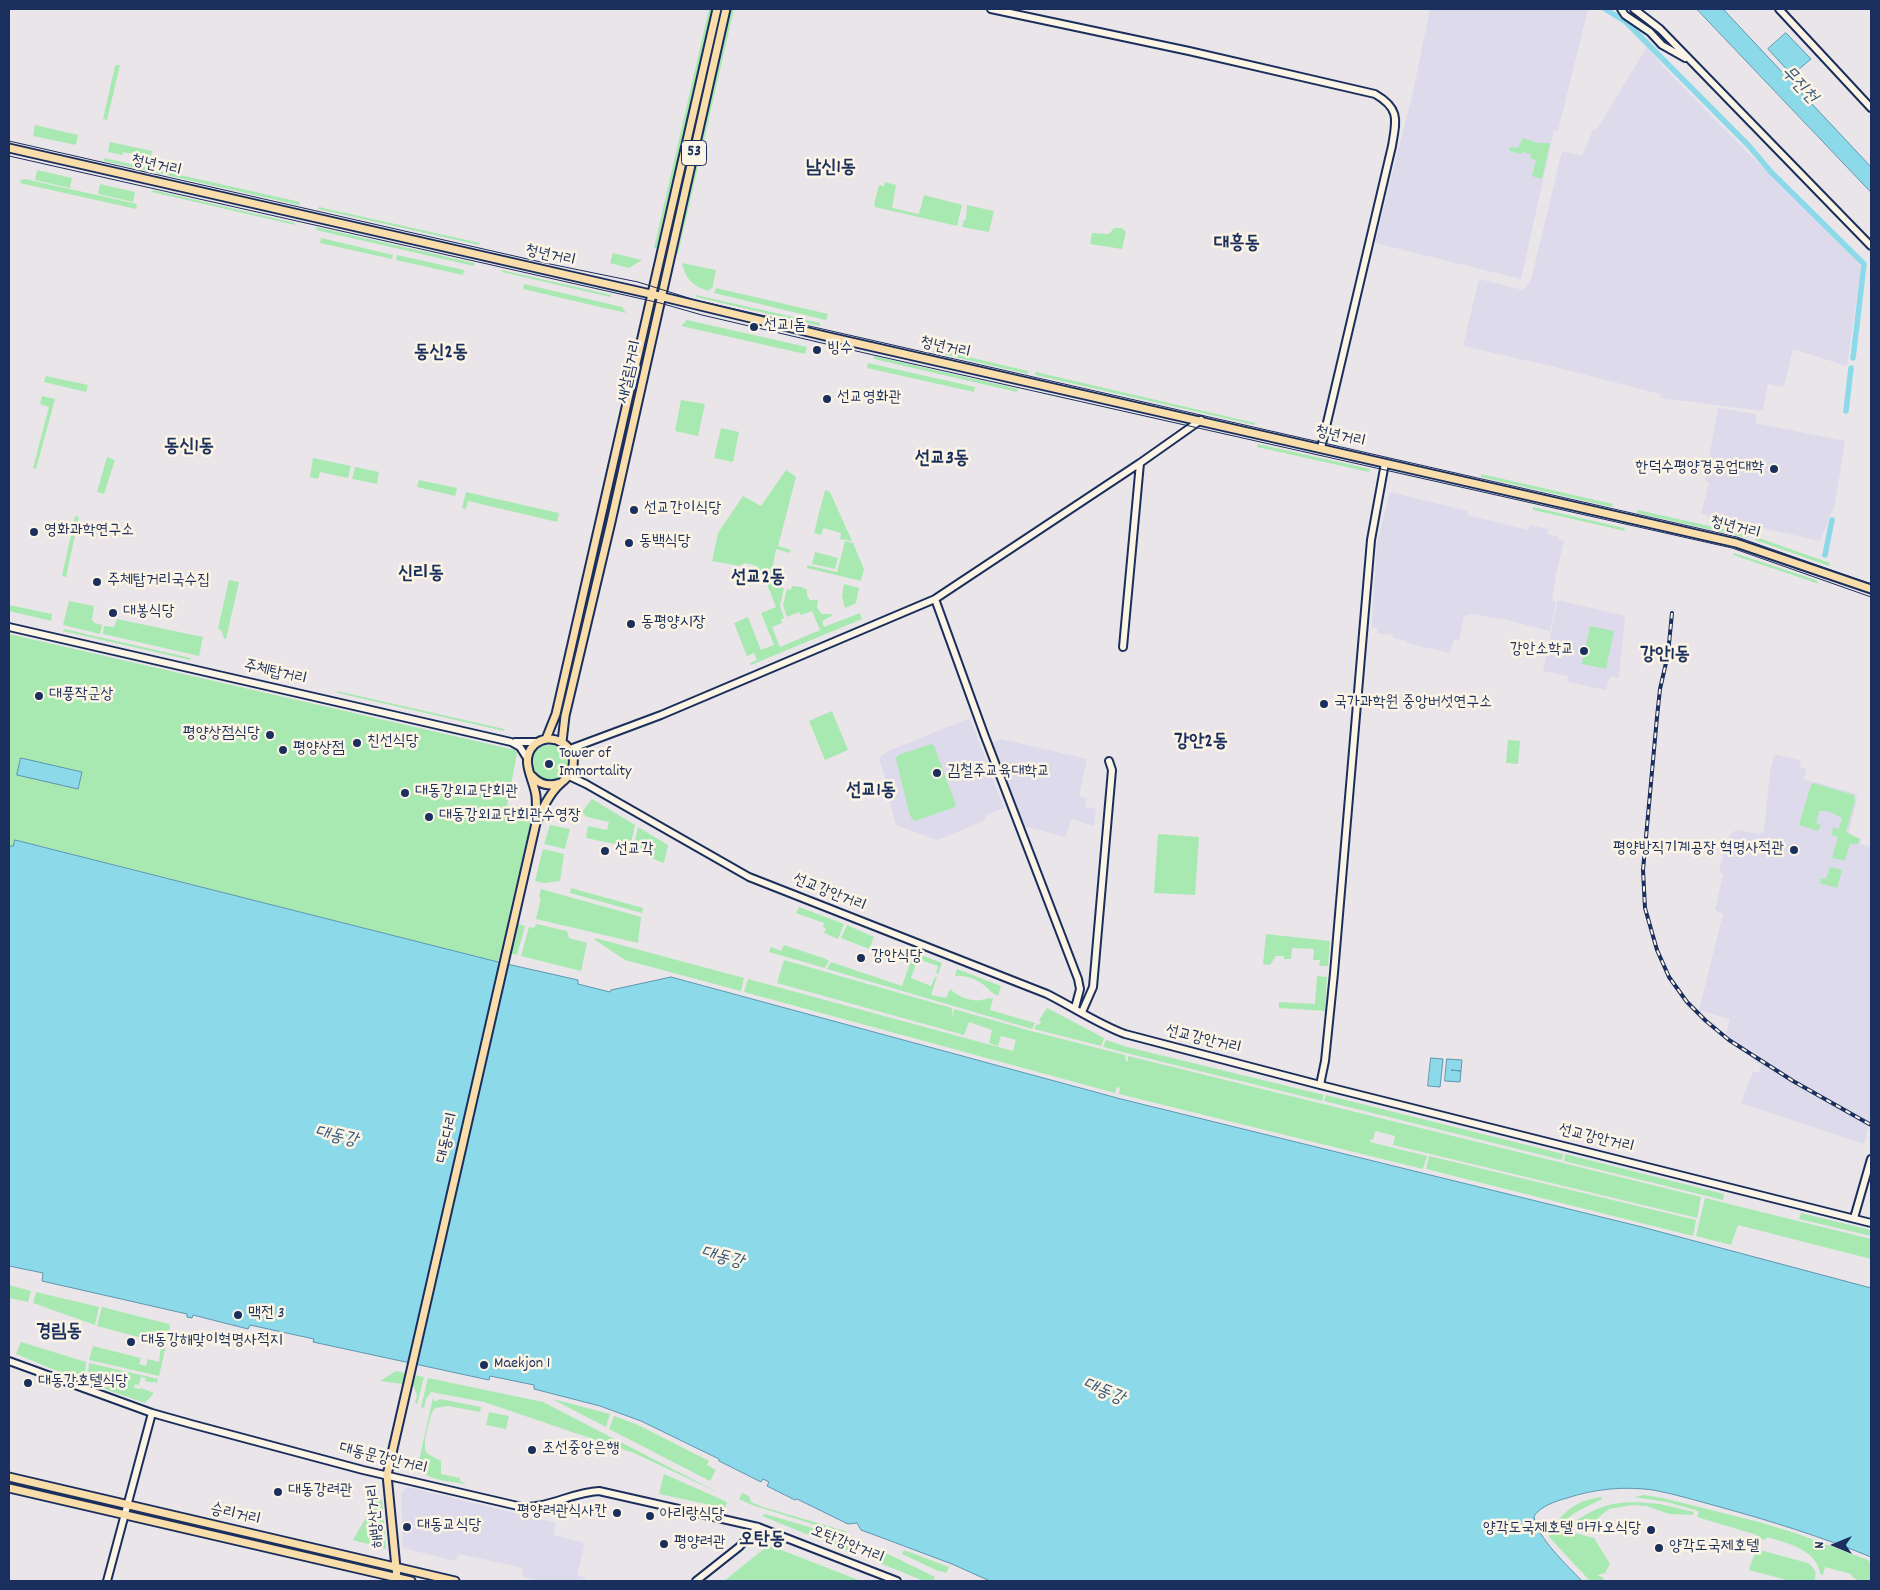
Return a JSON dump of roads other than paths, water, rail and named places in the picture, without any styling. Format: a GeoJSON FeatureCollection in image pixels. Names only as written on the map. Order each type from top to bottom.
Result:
{"type":"FeatureCollection","features":[{"type":"Feature","properties":{"kind":"main road","name":"새살림거리"},"geometry":{"type":"LineString","coordinates":[[527,758],[533,746],[542,740],[554,721],[716,9]]}},
{"type":"Feature","properties":{"kind":"main road","name":"새살림거리"},"geometry":{"type":"LineString","coordinates":[[562,742],[565,716],[612,522],[726,9]]}},
{"type":"Feature","properties":{"kind":"main road","name":"청년거리"},"geometry":{"type":"LineString","coordinates":[[9,148],[651,294],[806,332],[1201,420],[1736,543],[1871,589]]}},
{"type":"Feature","properties":{"kind":"main road"},"geometry":{"type":"LineString","coordinates":[[536,823],[549,798],[560,783],[569,776],[574,763],[570,750],[562,742],[554,739],[542,740]]}},
{"type":"Feature","properties":{"kind":"main road"},"geometry":{"type":"LineString","coordinates":[[527,758],[536,797],[536,823]]}},
{"type":"Feature","properties":{"kind":"main road"},"geometry":{"type":"LineString","coordinates":[[532,776],[541,784],[560,783]]}},
{"type":"Feature","properties":{"kind":"main road","name":"대동다리"},"geometry":{"type":"LineString","coordinates":[[407,1390],[536,823]]}},
{"type":"Feature","properties":{"kind":"main road","name":"해방산거리"},"geometry":{"type":"LineString","coordinates":[[397,1579],[387,1475],[407,1390]]}},
{"type":"Feature","properties":{"kind":"main road","name":"승리거리"},"geometry":{"type":"LineString","coordinates":[[9,1477],[455,1581]]}},
{"type":"Feature","properties":{"kind":"main road","name":"승리거리"},"geometry":{"type":"LineString","coordinates":[[9,1488],[411,1581]]}},
{"type":"Feature","properties":{"kind":"street"},"geometry":{"type":"LineString","coordinates":[[991,9],[1189,51],[1375,94],[1386,100],[1393,110],[1396,122],[1392,146],[1321,448]]}},
{"type":"Feature","properties":{"kind":"street"},"geometry":{"type":"LineString","coordinates":[[1622,9],[1625,15],[1650,32],[1662,45],[1691,61]]}},
{"type":"Feature","properties":{"kind":"street"},"geometry":{"type":"LineString","coordinates":[[1634,9],[1660,30],[1871,246]]}},
{"type":"Feature","properties":{"kind":"street"},"geometry":{"type":"LineString","coordinates":[[1779,9],[1871,108]]}},
{"type":"Feature","properties":{"kind":"street"},"geometry":{"type":"LineString","coordinates":[[570,750],[662,714],[935,599],[1140,463],[1201,420]]}},
{"type":"Feature","properties":{"kind":"street"},"geometry":{"type":"LineString","coordinates":[[1123,647],[1140,463]]}},
{"type":"Feature","properties":{"kind":"street"},"geometry":{"type":"LineString","coordinates":[[1320,1085],[1325,1061],[1334,973],[1371,540],[1385,463]]}},
{"type":"Feature","properties":{"kind":"street"},"geometry":{"type":"LineString","coordinates":[[935,599],[984,734],[1078,980],[1080,989],[1075,1008]]}},
{"type":"Feature","properties":{"kind":"street","name":"주체탑거리"},"geometry":{"type":"LineString","coordinates":[[9,627],[511,742],[542,740]]}},
{"type":"Feature","properties":{"kind":"street"},"geometry":{"type":"LineString","coordinates":[[511,742],[520,747],[527,758]]}},
{"type":"Feature","properties":{"kind":"street"},"geometry":{"type":"LineString","coordinates":[[1082,1012],[1093,988],[1112,770],[1109,761]]}},
{"type":"Feature","properties":{"kind":"street","name":"선교강안거리"},"geometry":{"type":"LineString","coordinates":[[569,776],[749,877],[1046,994],[1075,1008],[1108,1028],[1151,1042],[1871,1223]]}},
{"type":"Feature","properties":{"kind":"street"},"geometry":{"type":"LineString","coordinates":[[1854,1218],[1871,1159]]}},
{"type":"Feature","properties":{"kind":"street","name":"대동문강안거리"},"geometry":{"type":"LineString","coordinates":[[9,1361],[152,1413],[363,1470],[522,1507],[543,1506],[588,1492],[599,1491],[758,1527]]}},
{"type":"Feature","properties":{"kind":"street"},"geometry":{"type":"LineString","coordinates":[[107,1581],[152,1413]]}},
{"type":"Feature","properties":{"kind":"street"},"geometry":{"type":"LineString","coordinates":[[696,1581],[738,1547],[758,1527]]}},
{"type":"Feature","properties":{"kind":"street","name":"오탄강안거리"},"geometry":{"type":"LineString","coordinates":[[758,1527],[897,1581]]}},
{"type":"Feature","properties":{"kind":"water"},"geometry":{"type":"Polygon","coordinates":[[[1697,9],[1723,9],[1871,167],[1871,192],[1697,9]]]}},
{"type":"Feature","properties":{"kind":"water"},"geometry":{"type":"Polygon","coordinates":[[[1786,33],[1811,59],[1792,75],[1768,49],[1786,33]]]}},
{"type":"Feature","properties":{"kind":"water"},"geometry":{"type":"Polygon","coordinates":[[[21,758],[82,772],[78,789],[17,775],[21,758]]]}},
{"type":"Feature","properties":{"kind":"water","name":"대동강"},"geometry":{"type":"Polygon","coordinates":[[[15,840],[498,962],[578,980],[578,984],[610,992],[611,990],[671,977],[1121,1099],[1642,1227],[1871,1288],[1871,1557],[1796,1530],[1695,1500],[1653,1490],[1620,1488],[1588,1492],[1558,1501],[1537,1512],[1534,1516],[1540,1533],[1546,1542],[1582,1581],[990,1581],[952,1564],[861,1530],[857,1523],[848,1524],[797,1499],[795,1500],[767,1486],[769,1482],[763,1479],[761,1482],[641,1421],[600,1406],[534,1389],[534,1385],[490,1376],[489,1380],[313,1342],[314,1339],[250,1325],[248,1329],[193,1315],[192,1318],[187,1317],[187,1314],[42,1281],[43,1273],[9,1266],[9,846],[13,846],[15,840]]]}},
{"type":"Feature","properties":{"kind":"water"},"geometry":{"type":"Polygon","coordinates":[[[1431,1058],[1443,1059],[1440,1087],[1428,1086],[1431,1058]]]}},
{"type":"Feature","properties":{"kind":"water"},"geometry":{"type":"Polygon","coordinates":[[[1447,1059],[1462,1060],[1460,1082],[1445,1081],[1447,1059]]]}},
{"type":"Feature","properties":{"kind":"waterway"},"geometry":{"type":"LineString","coordinates":[[1605,9],[1626,22],[1749,146],[1771,172],[1864,264],[1853,358]]}},
{"type":"Feature","properties":{"kind":"waterway"},"geometry":{"type":"LineString","coordinates":[[1846,411],[1851,368]]}},
{"type":"Feature","properties":{"kind":"waterway"},"geometry":{"type":"LineString","coordinates":[[1825,555],[1832,520]]}},
{"type":"Feature","properties":{"kind":"tram line"},"geometry":{"type":"LineString","coordinates":[[9,141],[545,263],[638,282],[695,300],[1737,537],[1871,584]]}},
{"type":"Feature","properties":{"kind":"tram line"},"geometry":{"type":"LineString","coordinates":[[9,156],[660,303],[702,315],[869,354],[1732,548],[1871,597]]}},
{"type":"Feature","properties":{"kind":"railway"},"geometry":{"type":"LineString","coordinates":[[1672,613],[1668,654],[1660,689],[1643,870],[1645,908],[1657,950],[1669,977],[1687,1002],[1729,1040],[1793,1081],[1871,1125]]}},
{"type":"Feature","properties":{"kind":"place","name":"선교1돔"},"geometry":{"type":"Point","coordinates":[754,327]}},
{"type":"Feature","properties":{"kind":"place","name":"빙수"},"geometry":{"type":"Point","coordinates":[817,350]}},
{"type":"Feature","properties":{"kind":"place","name":"선교영화관"},"geometry":{"type":"Point","coordinates":[827,399]}},
{"type":"Feature","properties":{"kind":"place","name":"한덕수평양경공업대학"},"geometry":{"type":"Point","coordinates":[1774,469]}},
{"type":"Feature","properties":{"kind":"place","name":"선교간이식당"},"geometry":{"type":"Point","coordinates":[634,510]}},
{"type":"Feature","properties":{"kind":"place","name":"영화과학연구소"},"geometry":{"type":"Point","coordinates":[34,532]}},
{"type":"Feature","properties":{"kind":"place","name":"동백식당"},"geometry":{"type":"Point","coordinates":[629,543]}},
{"type":"Feature","properties":{"kind":"place","name":"주체탑거리국수집"},"geometry":{"type":"Point","coordinates":[97,582]}},
{"type":"Feature","properties":{"kind":"place","name":"대봉식당"},"geometry":{"type":"Point","coordinates":[113,613]}},
{"type":"Feature","properties":{"kind":"place","name":"동평양시장"},"geometry":{"type":"Point","coordinates":[631,624]}},
{"type":"Feature","properties":{"kind":"place","name":"강안소학교"},"geometry":{"type":"Point","coordinates":[1584,651]}},
{"type":"Feature","properties":{"kind":"place","name":"대풍작군상"},"geometry":{"type":"Point","coordinates":[39,696]}},
{"type":"Feature","properties":{"kind":"place","name":"국가과학원 중앙버섯연구소"},"geometry":{"type":"Point","coordinates":[1324,704]}},
{"type":"Feature","properties":{"kind":"place","name":"평양상점식당"},"geometry":{"type":"Point","coordinates":[270,735]}},
{"type":"Feature","properties":{"kind":"place","name":"친선식당"},"geometry":{"type":"Point","coordinates":[357,743]}},
{"type":"Feature","properties":{"kind":"place","name":"평양상점"},"geometry":{"type":"Point","coordinates":[283,750]}},
{"type":"Feature","properties":{"kind":"place","name":"Tower of Immortality"},"geometry":{"type":"Point","coordinates":[549,764]}},
{"type":"Feature","properties":{"kind":"place","name":"김철주교육대학교"},"geometry":{"type":"Point","coordinates":[937,773]}},
{"type":"Feature","properties":{"kind":"place","name":"대동강외교단회관"},"geometry":{"type":"Point","coordinates":[405,793]}},
{"type":"Feature","properties":{"kind":"place","name":"대동강외교단회관수영장"},"geometry":{"type":"Point","coordinates":[429,817]}},
{"type":"Feature","properties":{"kind":"place","name":"평양방직기계공장 혁명사적관"},"geometry":{"type":"Point","coordinates":[1794,850]}},
{"type":"Feature","properties":{"kind":"place","name":"선교각"},"geometry":{"type":"Point","coordinates":[605,851]}},
{"type":"Feature","properties":{"kind":"place","name":"강안식당"},"geometry":{"type":"Point","coordinates":[861,958]}},
{"type":"Feature","properties":{"kind":"place","name":"맥전 3"},"geometry":{"type":"Point","coordinates":[238,1315]}},
{"type":"Feature","properties":{"kind":"place","name":"대동강해맞이혁명사적지"},"geometry":{"type":"Point","coordinates":[131,1342]}},
{"type":"Feature","properties":{"kind":"place","name":"Maekjon 1"},"geometry":{"type":"Point","coordinates":[484,1365]}},
{"type":"Feature","properties":{"kind":"place","name":"대동강호텔식당"},"geometry":{"type":"Point","coordinates":[28,1383]}},
{"type":"Feature","properties":{"kind":"place","name":"조선중앙은행"},"geometry":{"type":"Point","coordinates":[532,1450]}},
{"type":"Feature","properties":{"kind":"place","name":"대동강려관"},"geometry":{"type":"Point","coordinates":[278,1492]}},
{"type":"Feature","properties":{"kind":"place","name":"평양려관식사칸"},"geometry":{"type":"Point","coordinates":[617,1513]}},
{"type":"Feature","properties":{"kind":"place","name":"아리랑식당"},"geometry":{"type":"Point","coordinates":[650,1516]}},
{"type":"Feature","properties":{"kind":"place","name":"대동교식당"},"geometry":{"type":"Point","coordinates":[407,1527]}},
{"type":"Feature","properties":{"kind":"place","name":"양각도국제호텔 마카오식당"},"geometry":{"type":"Point","coordinates":[1651,1530]}},
{"type":"Feature","properties":{"kind":"place","name":"평양려관"},"geometry":{"type":"Point","coordinates":[664,1544]}},
{"type":"Feature","properties":{"kind":"place","name":"양각도국제호텔"},"geometry":{"type":"Point","coordinates":[1659,1548]}},
{"type":"Feature","properties":{"kind":"district","name":"남신1동"},"geometry":{"type":"Point","coordinates":[831,169]}},
{"type":"Feature","properties":{"kind":"district","name":"대흥동"},"geometry":{"type":"Point","coordinates":[1237,245]}},
{"type":"Feature","properties":{"kind":"district","name":"동신2동"},"geometry":{"type":"Point","coordinates":[441,354]}},
{"type":"Feature","properties":{"kind":"district","name":"동신1동"},"geometry":{"type":"Point","coordinates":[189,448]}},
{"type":"Feature","properties":{"kind":"district","name":"선교3동"},"geometry":{"type":"Point","coordinates":[942,460]}},
{"type":"Feature","properties":{"kind":"district","name":"신리동"},"geometry":{"type":"Point","coordinates":[421,575]}},
{"type":"Feature","properties":{"kind":"district","name":"선교2동"},"geometry":{"type":"Point","coordinates":[758,579]}},
{"type":"Feature","properties":{"kind":"district","name":"강안1동"},"geometry":{"type":"Point","coordinates":[1665,656]}},
{"type":"Feature","properties":{"kind":"district","name":"강안2동"},"geometry":{"type":"Point","coordinates":[1201,743]}},
{"type":"Feature","properties":{"kind":"district","name":"선교1동"},"geometry":{"type":"Point","coordinates":[871,792]}},
{"type":"Feature","properties":{"kind":"district","name":"경림동"},"geometry":{"type":"Point","coordinates":[59,1333]}},
{"type":"Feature","properties":{"kind":"district","name":"오탄동"},"geometry":{"type":"Point","coordinates":[762,1541]}},
{"type":"Feature","properties":{"kind":"water label","name":"무진천"},"geometry":{"type":"Point","coordinates":[1798,86]}}]}
